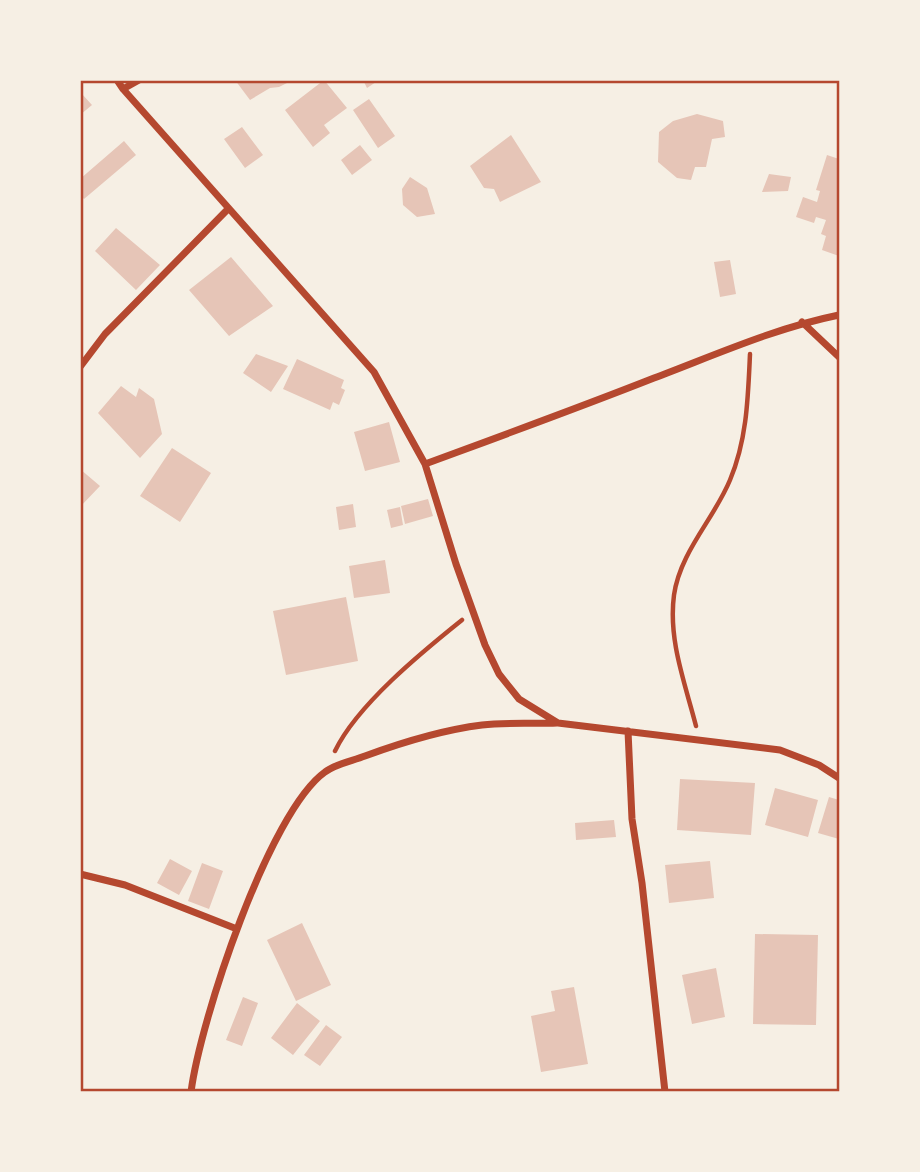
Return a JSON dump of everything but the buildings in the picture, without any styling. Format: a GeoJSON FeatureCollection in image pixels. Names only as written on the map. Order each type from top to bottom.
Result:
{"type":"FeatureCollection","features":[{"type":"Feature","properties":{"kind":"street"},"geometry":{"type":"LineString","coordinates":[[117,80],[122,89],[374,372],[425,464],[473,612],[499,674],[519,699],[558,723]]}},
{"type":"Feature","properties":{"kind":"street"},"geometry":{"type":"LineString","coordinates":[[122,89],[139,80]]}},
{"type":"Feature","properties":{"kind":"street"},"geometry":{"type":"LineString","coordinates":[[80,367],[104,334],[228,209]]}},
{"type":"Feature","properties":{"kind":"street"},"geometry":{"type":"LineString","coordinates":[[425,464],[750,340],[802,322],[839,315]]}},
{"type":"Feature","properties":{"kind":"street"},"geometry":{"type":"LineString","coordinates":[[802,322],[839,357]]}},
{"type":"Feature","properties":{"kind":"street"},"geometry":{"type":"LineString","coordinates":[[191,1091],[201,1046],[237,929],[283,824],[306,790],[326,771],[412,739],[483,725],[558,723],[780,750],[819,765],[839,778]]}},
{"type":"Feature","properties":{"kind":"street"},"geometry":{"type":"LineString","coordinates":[[628,731],[632,819],[642,883],[665,1091]]}},
{"type":"Feature","properties":{"kind":"street"},"geometry":{"type":"LineString","coordinates":[[80,874],[125,885],[237,929]]}},
{"type":"Feature","properties":{"kind":"path"},"geometry":{"type":"LineString","coordinates":[[700,740],[673,641],[674,594],[688,554],[730,480],[747,417],[750,340]]}},
{"type":"Feature","properties":{"kind":"path"},"geometry":{"type":"LineString","coordinates":[[326,771],[342,738],[365,710],[416,656],[473,612]]}}]}
